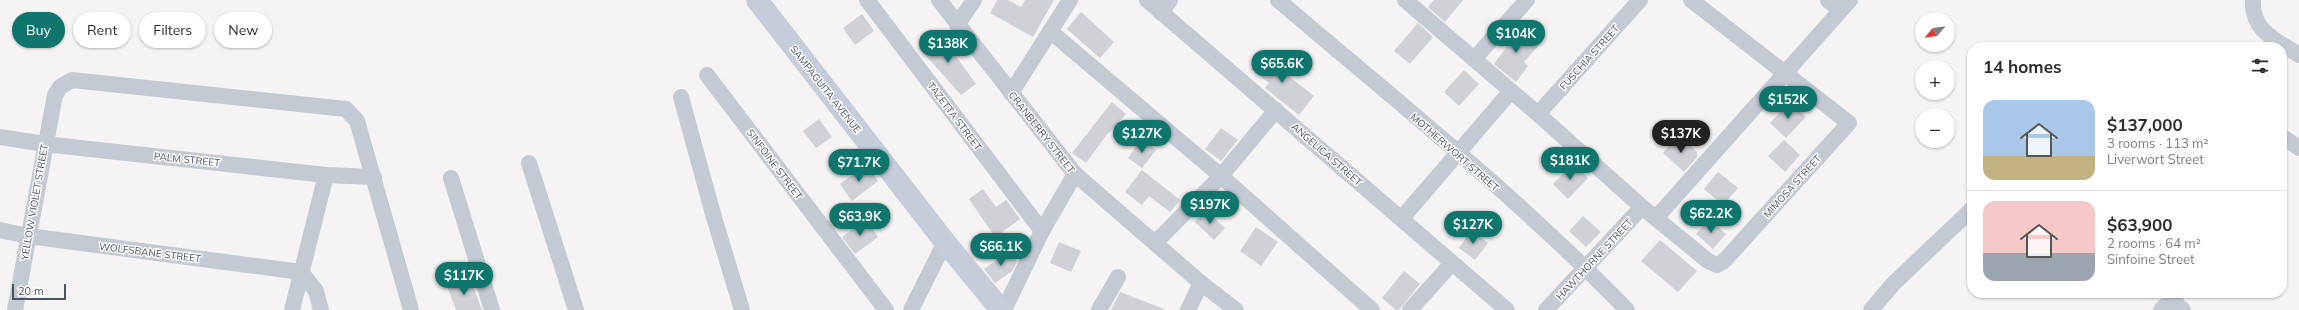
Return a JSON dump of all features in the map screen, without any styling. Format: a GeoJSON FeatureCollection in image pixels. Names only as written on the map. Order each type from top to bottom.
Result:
{"type":"FeatureCollection","features":[{"type":"Feature","properties":{"kind":"main road","name":"SAMPAGUITA AVENUE"},"geometry":{"type":"LineString","coordinates":[[756,0],[945,242],[1001,310]]}},
{"type":"Feature","properties":{"kind":"street","name":"TAZETTA STREET"},"geometry":{"type":"LineString","coordinates":[[867,0],[1042,231]]}},
{"type":"Feature","properties":{"kind":"street","name":"CRANBERRY STREET"},"geometry":{"type":"LineString","coordinates":[[939,0],[1075,174],[1200,283],[1236,310]]}},
{"type":"Feature","properties":{"kind":"street"},"geometry":{"type":"LineString","coordinates":[[958,25],[974,0]]}},
{"type":"Feature","properties":{"kind":"street"},"geometry":{"type":"LineString","coordinates":[[1012,93],[1070,0]]}},
{"type":"Feature","properties":{"kind":"street","name":"ANGELICA STREET"},"geometry":{"type":"LineString","coordinates":[[1147,0],[1166,6],[1276,110],[1506,310]]}},
{"type":"Feature","properties":{"kind":"street","name":"MOTHERWORT STREET"},"geometry":{"type":"LineString","coordinates":[[1278,0],[1456,153],[1586,268],[1627,310]]}},
{"type":"Feature","properties":{"kind":"street"},"geometry":{"type":"LineString","coordinates":[[1474,59],[1527,0]]}},
{"type":"Feature","properties":{"kind":"street","name":"FUSCHIA STREET"},"geometry":{"type":"LineString","coordinates":[[1538,114],[1640,0]]}},
{"type":"Feature","properties":{"kind":"street"},"geometry":{"type":"LineString","coordinates":[[2253,0],[2252,12],[2255,21],[2262,30],[2280,42]]}},
{"type":"Feature","properties":{"kind":"street"},"geometry":{"type":"LineString","coordinates":[[1409,1],[1656,218],[1786,72],[1839,3]]}},
{"type":"Feature","properties":{"kind":"street"},"geometry":{"type":"LineString","coordinates":[[1696,1],[1786,72]]}},
{"type":"Feature","properties":{"kind":"street"},"geometry":{"type":"LineString","coordinates":[[1050,31],[1222,176],[1372,310]]}},
{"type":"Feature","properties":{"kind":"street"},"geometry":{"type":"LineString","coordinates":[[2287,47],[2299,55]]}},
{"type":"Feature","properties":{"kind":"street","name":"MIMOSA STREET"},"geometry":{"type":"LineString","coordinates":[[1656,218],[1708,261],[1717,265],[1724,261],[1849,123],[1786,72]]}},
{"type":"Feature","properties":{"kind":"street","name":"SINFOINE STREET"},"geometry":{"type":"LineString","coordinates":[[707,75],[886,310]]}},
{"type":"Feature","properties":{"kind":"street","name":"YELLOW VIOLET STREET"},"geometry":{"type":"LineString","coordinates":[[15,310],[44,144],[55,95],[60,87],[72,80],[346,109],[357,121],[374,177]]}},
{"type":"Feature","properties":{"kind":"street"},"geometry":{"type":"LineString","coordinates":[[1402,218],[1456,153],[1511,91]]}},
{"type":"Feature","properties":{"kind":"street"},"geometry":{"type":"LineString","coordinates":[[681,98],[713,214],[742,310]]}},
{"type":"Feature","properties":{"kind":"street"},"geometry":{"type":"LineString","coordinates":[[1155,243],[1222,176],[1276,110]]}},
{"type":"Feature","properties":{"kind":"street","name":"PALM STREET"},"geometry":{"type":"LineString","coordinates":[[0,137],[44,144],[326,175],[374,177]]}},
{"type":"Feature","properties":{"kind":"street"},"geometry":{"type":"LineString","coordinates":[[2287,140],[2299,148]]}},
{"type":"Feature","properties":{"kind":"street"},"geometry":{"type":"LineString","coordinates":[[529,163],[576,310]]}},
{"type":"Feature","properties":{"kind":"street"},"geometry":{"type":"LineString","coordinates":[[1004,310],[1042,231],[1075,174]]}},
{"type":"Feature","properties":{"kind":"street"},"geometry":{"type":"LineString","coordinates":[[292,310],[326,175]]}},
{"type":"Feature","properties":{"kind":"street"},"geometry":{"type":"LineString","coordinates":[[374,177],[411,310]]}},
{"type":"Feature","properties":{"kind":"street"},"geometry":{"type":"LineString","coordinates":[[451,178],[492,310]]}},
{"type":"Feature","properties":{"kind":"street","name":"HAWTHORNE STREET"},"geometry":{"type":"LineString","coordinates":[[1546,310],[1642,207]]}},
{"type":"Feature","properties":{"kind":"street"},"geometry":{"type":"LineString","coordinates":[[1871,310],[1893,284],[1967,214]]}},
{"type":"Feature","properties":{"kind":"street","name":"WOLFSBANE STREET"},"geometry":{"type":"LineString","coordinates":[[0,230],[28,236],[301,272]]}},
{"type":"Feature","properties":{"kind":"street"},"geometry":{"type":"LineString","coordinates":[[912,310],[945,242]]}},
{"type":"Feature","properties":{"kind":"street"},"geometry":{"type":"LineString","coordinates":[[1410,310],[1452,263]]}},
{"type":"Feature","properties":{"kind":"street"},"geometry":{"type":"LineString","coordinates":[[301,272],[316,292],[321,310]]}},
{"type":"Feature","properties":{"kind":"street"},"geometry":{"type":"LineString","coordinates":[[1099,310],[1118,276]]}},
{"type":"Feature","properties":{"kind":"street"},"geometry":{"type":"LineString","coordinates":[[1188,310],[1200,283]]}},
{"type":"Feature","properties":{"kind":"building"},"geometry":{"type":"Polygon","coordinates":[[[997,0],[1008,0],[1021,7],[1025,0],[1054,0],[1033,37],[990,13],[997,0]]]}},
{"type":"Feature","properties":{"kind":"building"},"geometry":{"type":"Polygon","coordinates":[[[1434,0],[1463,0],[1445,22],[1428,7],[1434,0]]]}},
{"type":"Feature","properties":{"kind":"building"},"geometry":{"type":"Polygon","coordinates":[[[1081,12],[1114,42],[1100,58],[1067,29],[1081,12]]]}},
{"type":"Feature","properties":{"kind":"building"},"geometry":{"type":"Polygon","coordinates":[[[862,14],[874,31],[855,45],[843,28],[862,14]]]}},
{"type":"Feature","properties":{"kind":"building"},"geometry":{"type":"Polygon","coordinates":[[[1418,23],[1433,37],[1410,64],[1394,51],[1418,23]]]}},
{"type":"Feature","properties":{"kind":"building"},"geometry":{"type":"Polygon","coordinates":[[[1518,26],[1539,45],[1524,62],[1528,66],[1516,82],[1494,64],[1508,45],[1504,42],[1518,26]]]}},
{"type":"Feature","properties":{"kind":"building"},"geometry":{"type":"Polygon","coordinates":[[[939,33],[976,84],[961,95],[919,48],[939,33]]]}},
{"type":"Feature","properties":{"kind":"building"},"geometry":{"type":"Polygon","coordinates":[[[1264,52],[1279,63],[1277,67],[1314,96],[1299,115],[1265,88],[1269,83],[1251,69],[1264,52]]]}},
{"type":"Feature","properties":{"kind":"building"},"geometry":{"type":"Polygon","coordinates":[[[1464,70],[1479,84],[1459,106],[1444,92],[1464,70]]]}},
{"type":"Feature","properties":{"kind":"building"},"geometry":{"type":"Polygon","coordinates":[[[1112,102],[1126,114],[1105,137],[1086,163],[1072,153],[1112,102]]]}},
{"type":"Feature","properties":{"kind":"building"},"geometry":{"type":"Polygon","coordinates":[[[1789,102],[1806,117],[1786,138],[1770,123],[1789,102]]]}},
{"type":"Feature","properties":{"kind":"building"},"geometry":{"type":"Polygon","coordinates":[[[819,119],[832,137],[816,148],[803,131],[819,119]]]}},
{"type":"Feature","properties":{"kind":"building"},"geometry":{"type":"Polygon","coordinates":[[[1221,128],[1238,140],[1221,161],[1205,149],[1221,128]]]}},
{"type":"Feature","properties":{"kind":"building"},"geometry":{"type":"Polygon","coordinates":[[[1679,135],[1697,152],[1697,157],[1684,172],[1663,153],[1679,135]]]}},
{"type":"Feature","properties":{"kind":"building"},"geometry":{"type":"Polygon","coordinates":[[[1141,139],[1156,150],[1142,168],[1128,158],[1141,139]]]}},
{"type":"Feature","properties":{"kind":"building"},"geometry":{"type":"Polygon","coordinates":[[[1784,140],[1800,155],[1785,172],[1768,156],[1784,140]]]}},
{"type":"Feature","properties":{"kind":"building"},"geometry":{"type":"Polygon","coordinates":[[[1573,163],[1588,178],[1568,199],[1553,184],[1573,163]]]}},
{"type":"Feature","properties":{"kind":"building"},"geometry":{"type":"Polygon","coordinates":[[[866,165],[878,181],[852,201],[840,184],[866,165]]]}},
{"type":"Feature","properties":{"kind":"building"},"geometry":{"type":"Polygon","coordinates":[[[1142,170],[1180,200],[1170,212],[1149,196],[1142,205],[1125,192],[1142,170]]]}},
{"type":"Feature","properties":{"kind":"building"},"geometry":{"type":"Polygon","coordinates":[[[1718,172],[1738,188],[1723,205],[1704,189],[1718,172]]]}},
{"type":"Feature","properties":{"kind":"building"},"geometry":{"type":"Polygon","coordinates":[[[983,189],[996,207],[1006,200],[1020,219],[995,237],[969,199],[983,189]]]}},
{"type":"Feature","properties":{"kind":"building"},"geometry":{"type":"Polygon","coordinates":[[[1205,210],[1225,228],[1214,240],[1195,222],[1205,210]]]}},
{"type":"Feature","properties":{"kind":"building"},"geometry":{"type":"Polygon","coordinates":[[[1583,216],[1601,232],[1586,247],[1569,231],[1583,216]]]}},
{"type":"Feature","properties":{"kind":"building"},"geometry":{"type":"Polygon","coordinates":[[[1709,219],[1726,234],[1713,249],[1696,234],[1709,219]]]}},
{"type":"Feature","properties":{"kind":"building"},"geometry":{"type":"Polygon","coordinates":[[[866,220],[878,237],[855,254],[842,237],[866,220]]]}},
{"type":"Feature","properties":{"kind":"building"},"geometry":{"type":"Polygon","coordinates":[[[1256,227],[1278,242],[1261,266],[1240,251],[1256,227]]]}},
{"type":"Feature","properties":{"kind":"building"},"geometry":{"type":"Polygon","coordinates":[[[1471,230],[1488,243],[1475,260],[1459,248],[1471,230]]]}},
{"type":"Feature","properties":{"kind":"building"},"geometry":{"type":"Polygon","coordinates":[[[1660,240],[1697,271],[1678,292],[1641,261],[1660,240]]]}},
{"type":"Feature","properties":{"kind":"building"},"geometry":{"type":"Polygon","coordinates":[[[1059,242],[1081,251],[1071,272],[1050,263],[1059,242]]]}},
{"type":"Feature","properties":{"kind":"building"},"geometry":{"type":"Polygon","coordinates":[[[1010,251],[1017,262],[1012,271],[995,283],[984,269],[1010,251]]]}},
{"type":"Feature","properties":{"kind":"building"},"geometry":{"type":"Polygon","coordinates":[[[1404,271],[1420,284],[1399,310],[1396,310],[1382,298],[1404,271]]]}},
{"type":"Feature","properties":{"kind":"building"},"geometry":{"type":"Polygon","coordinates":[[[470,278],[482,310],[456,310],[447,286],[470,278]]]}},
{"type":"Feature","properties":{"kind":"building"},"geometry":{"type":"Polygon","coordinates":[[[1120,292],[1164,309],[1164,310],[1111,310],[1120,292]]]}}]}
